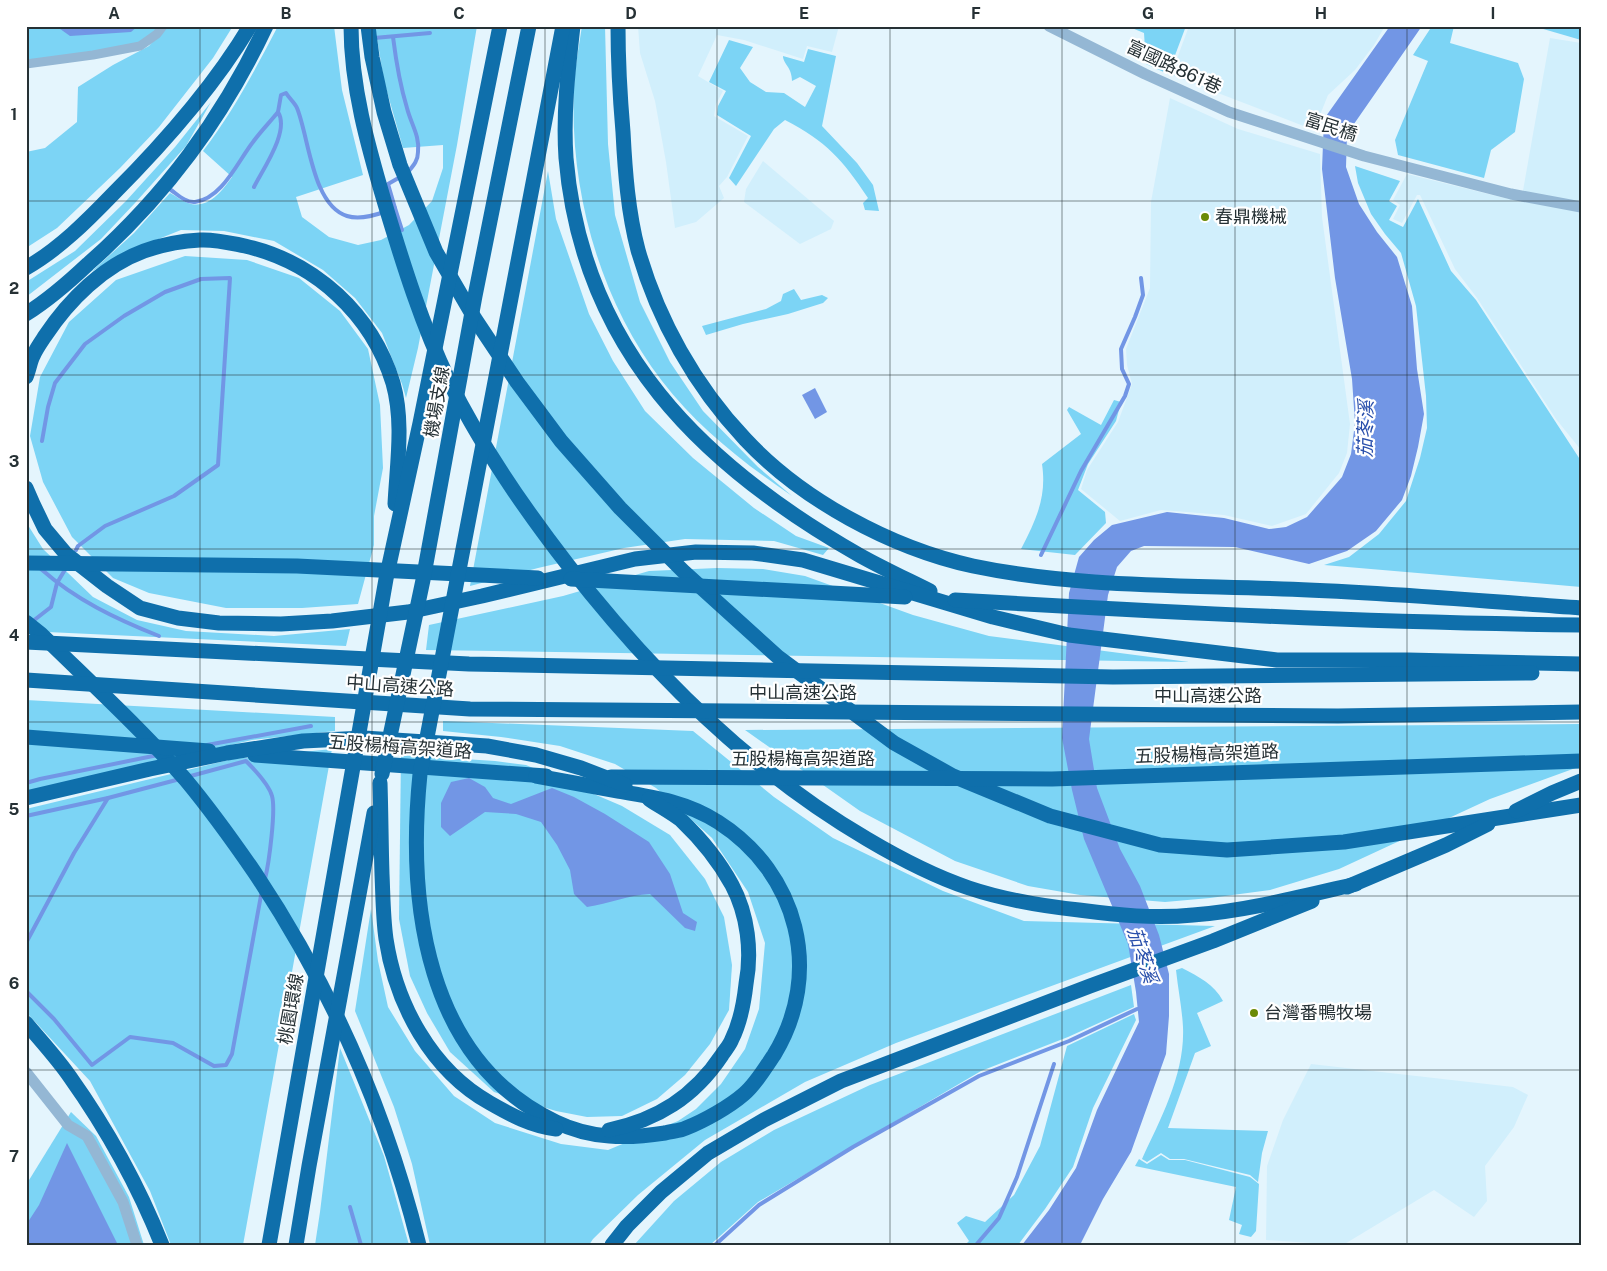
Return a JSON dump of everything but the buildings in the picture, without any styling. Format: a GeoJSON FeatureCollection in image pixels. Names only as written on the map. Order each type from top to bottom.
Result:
{"type":"FeatureCollection","features":[{"type":"Feature","properties":{"kind":"highway"},"geometry":{"type":"LineString","coordinates":[[26,268],[79,228],[166,140],[218,74],[250,26]]}},
{"type":"Feature","properties":{"kind":"highway"},"geometry":{"type":"LineString","coordinates":[[26,314],[72,279],[107,248],[146,208],[184,163],[215,120],[246,69],[266,26]]}},
{"type":"Feature","properties":{"kind":"highway"},"geometry":{"type":"LineString","coordinates":[[351,26],[355,82],[364,128],[377,177],[418,308],[449,380],[493,463],[588,591],[631,641],[675,687],[751,759],[796,793],[850,829],[908,863],[968,888],[1028,904],[1146,916],[1193,915],[1292,898],[1356,884]]}},
{"type":"Feature","properties":{"kind":"highway"},"geometry":{"type":"LineString","coordinates":[[368,26],[372,57],[384,112],[400,165],[436,252],[475,319],[517,382],[561,441],[620,508],[683,571],[778,657],[894,743],[953,776],[1050,816],[1160,845],[1227,850],[1344,842],[1581,806]]}},
{"type":"Feature","properties":{"kind":"highway","name":"機場支線"},"geometry":{"type":"LineString","coordinates":[[350,780],[386,579],[420,423],[500,26]]}},
{"type":"Feature","properties":{"kind":"highway","name":"機場支線"},"geometry":{"type":"LineString","coordinates":[[380,783],[423,580],[529,26]]}},
{"type":"Feature","properties":{"kind":"highway"},"geometry":{"type":"LineString","coordinates":[[536,776],[667,799],[693,808],[719,822],[746,844],[774,877],[788,903],[796,933],[799,985],[794,1011],[783,1040],[764,1071],[744,1094],[712,1115],[684,1129],[636,1137],[597,1136],[570,1129],[539,1114],[516,1099],[490,1076],[473,1056],[453,1021],[439,988],[429,956],[418,891],[416,851],[420,774],[563,26]]}},
{"type":"Feature","properties":{"kind":"highway"},"geometry":{"type":"LineString","coordinates":[[573,26],[565,116],[566,158],[574,214],[584,256],[602,303],[622,341],[644,375],[693,434],[728,465],[782,506],[860,555],[930,591],[993,617]]}},
{"type":"Feature","properties":{"kind":"highway"},"geometry":{"type":"LineString","coordinates":[[618,26],[621,104],[629,202],[638,249],[652,290],[670,333],[702,386],[745,439],[794,483],[854,522],[913,548],[970,565],[1066,580],[1365,592],[1581,608]]}},
{"type":"Feature","properties":{"kind":"highway"},"geometry":{"type":"LineString","coordinates":[[26,377],[34,354],[55,321],[81,292],[114,267],[144,251],[201,240],[226,242],[254,248],[279,257],[314,275],[344,300],[366,326],[380,352],[393,384],[399,429],[392,551]]}},
{"type":"Feature","properties":{"kind":"highway"},"geometry":{"type":"LineString","coordinates":[[26,488],[45,529],[66,554],[107,586],[140,608],[178,618],[219,623],[281,624],[332,621],[408,612],[635,559],[696,552],[754,553],[803,560],[993,617],[1068,635],[1277,660],[1408,660],[1581,664]]}},
{"type":"Feature","properties":{"kind":"highway"},"geometry":{"type":"LineString","coordinates":[[26,563],[297,566],[759,588],[1172,613],[1512,624],[1581,624]]}},
{"type":"Feature","properties":{"kind":"highway"},"geometry":{"type":"LineString","coordinates":[[26,622],[41,634],[129,719],[186,780],[233,841],[277,907],[319,981],[354,1052],[381,1119],[407,1198],[418,1245]]}},
{"type":"Feature","properties":{"kind":"highway","name":"中山高速公路"},"geometry":{"type":"LineString","coordinates":[[26,642],[469,664],[1113,677],[1581,672]]}},
{"type":"Feature","properties":{"kind":"highway","name":"中山高速公路"},"geometry":{"type":"LineString","coordinates":[[26,680],[470,709],[1338,716],[1581,712]]}},
{"type":"Feature","properties":{"kind":"highway","name":"五股楊梅高架道路"},"geometry":{"type":"LineString","coordinates":[[26,737],[536,776],[1052,779],[1581,761]]}},
{"type":"Feature","properties":{"kind":"highway"},"geometry":{"type":"LineString","coordinates":[[26,798],[227,753],[303,741],[364,738],[487,746],[536,755],[580,768],[634,789],[680,819],[710,851],[733,886],[746,922],[749,966],[744,1002],[732,1040],[714,1067],[694,1090],[662,1112],[630,1126],[597,1132],[554,1129],[521,1120],[477,1096],[448,1072],[423,1040],[395,974],[386,939],[383,903],[380,783]]}},
{"type":"Feature","properties":{"kind":"highway","name":"桃園環線"},"geometry":{"type":"LineString","coordinates":[[268,1245],[350,780]]}},
{"type":"Feature","properties":{"kind":"highway"},"geometry":{"type":"LineString","coordinates":[[612,1245],[627,1226],[661,1192],[708,1153],[764,1120],[840,1081],[1213,941],[1356,884],[1446,845],[1552,793],[1581,782]]}},
{"type":"Feature","properties":{"kind":"highway"},"geometry":{"type":"LineString","coordinates":[[296,1245],[310,1156],[380,783]]}},
{"type":"Feature","properties":{"kind":"highway"},"geometry":{"type":"LineString","coordinates":[[26,1023],[69,1076],[110,1138],[147,1207],[162,1245]]}},
{"type":"Feature","properties":{"kind":"street"},"geometry":{"type":"LineString","coordinates":[[26,64],[93,55],[140,46],[157,34],[163,26]]}},
{"type":"Feature","properties":{"kind":"street","name":"富國路861巷"},"geometry":{"type":"LineString","coordinates":[[1049,26],[1145,74],[1229,112],[1288,132]]}},
{"type":"Feature","properties":{"kind":"street","name":"富民橋"},"geometry":{"type":"LineString","coordinates":[[1288,132],[1364,156],[1511,194],[1581,207]]}},
{"type":"Feature","properties":{"kind":"street"},"geometry":{"type":"LineString","coordinates":[[26,1072],[68,1125],[87,1136],[123,1202],[137,1245]]}},
{"type":"Feature","properties":{"kind":"shaded area"},"geometry":{"type":"Polygon","coordinates":[[[26,26],[164,26],[141,47],[26,68],[26,26]]]}},
{"type":"Feature","properties":{"kind":"shaded area"},"geometry":{"type":"Polygon","coordinates":[[[166,26],[233,26],[213,58],[159,127],[120,168],[57,228],[26,248],[26,152],[45,148],[77,122],[78,87],[113,65],[149,46],[166,26]]]}},
{"type":"Feature","properties":{"kind":"shaded area"},"geometry":{"type":"Polygon","coordinates":[[[278,26],[334,26],[342,90],[363,175],[296,197],[302,217],[329,237],[358,245],[381,240],[409,225],[432,201],[443,168],[443,145],[403,148],[384,81],[375,26],[477,26],[457,145],[418,348],[406,398],[382,333],[355,298],[323,270],[274,241],[224,231],[181,230],[121,254],[91,272],[134,233],[170,193],[188,203],[202,204],[214,198],[232,177],[203,151],[234,106],[278,26]]]}},
{"type":"Feature","properties":{"kind":"shaded area"},"geometry":{"type":"Polygon","coordinates":[[[582,26],[605,26],[608,144],[615,215],[640,302],[670,362],[703,411],[758,467],[792,496],[739,458],[690,414],[662,381],[640,349],[621,315],[605,279],[592,241],[583,203],[577,164],[574,86],[582,26]]]}},
{"type":"Feature","properties":{"kind":"shaded area"},"geometry":{"type":"Polygon","coordinates":[[[638,26],[839,26],[832,52],[807,46],[803,59],[744,40],[717,35],[698,76],[723,91],[716,104],[714,116],[748,136],[727,177],[719,186],[724,198],[696,222],[675,228],[655,101],[640,53],[638,26]]]}},
{"type":"Feature","properties":{"kind":"shaded area"},"geometry":{"type":"Polygon","coordinates":[[[1127,26],[1186,26],[1168,74],[1146,64],[1144,33],[1127,26]]]}},
{"type":"Feature","properties":{"kind":"shaded area"},"geometry":{"type":"Polygon","coordinates":[[[1189,26],[1385,26],[1374,45],[1355,70],[1328,95],[1314,130],[1171,75],[1189,26]]]}},
{"type":"Feature","properties":{"kind":"shaded area"},"geometry":{"type":"Polygon","coordinates":[[[1432,26],[1454,26],[1450,43],[1518,63],[1524,79],[1515,132],[1491,150],[1484,178],[1398,155],[1395,140],[1428,61],[1413,55],[1432,26]]]}},
{"type":"Feature","properties":{"kind":"shaded area"},"geometry":{"type":"Polygon","coordinates":[[[1533,26],[1581,26],[1581,40],[1533,26]]]}},
{"type":"Feature","properties":{"kind":"shaded area"},"geometry":{"type":"Polygon","coordinates":[[[1550,38],[1581,43],[1581,450],[1556,419],[1477,298],[1455,269],[1420,195],[1417,195],[1402,223],[1393,219],[1400,205],[1393,200],[1407,174],[1521,202],[1550,38]]]}},
{"type":"Feature","properties":{"kind":"shaded area"},"geometry":{"type":"Polygon","coordinates":[[[729,40],[753,47],[740,68],[750,82],[766,92],[784,93],[805,107],[816,86],[800,77],[792,81],[791,72],[783,56],[804,62],[808,49],[836,56],[822,126],[857,163],[873,185],[879,211],[865,210],[863,203],[868,198],[850,172],[823,144],[785,120],[774,129],[736,186],[729,178],[751,136],[717,115],[718,106],[726,91],[709,82],[729,40]]]}},
{"type":"Feature","properties":{"kind":"shaded area"},"geometry":{"type":"Polygon","coordinates":[[[1170,98],[1238,129],[1320,154],[1322,217],[1350,424],[1347,453],[1339,473],[1306,514],[1272,526],[1224,515],[1161,510],[1120,521],[1081,489],[1087,470],[1118,422],[1132,384],[1127,365],[1126,349],[1150,288],[1151,202],[1170,98]]]}},
{"type":"Feature","properties":{"kind":"shaded area"},"geometry":{"type":"Polygon","coordinates":[[[211,102],[186,146],[101,239],[26,297],[26,282],[75,251],[126,201],[175,147],[211,102]]]}},
{"type":"Feature","properties":{"kind":"shaded area"},"geometry":{"type":"Polygon","coordinates":[[[763,161],[834,221],[831,229],[800,244],[744,202],[746,189],[763,161]]]}},
{"type":"Feature","properties":{"kind":"shaded area"},"geometry":{"type":"Polygon","coordinates":[[[1355,166],[1400,181],[1389,201],[1397,206],[1389,220],[1403,227],[1418,199],[1451,271],[1476,300],[1581,461],[1581,587],[1324,565],[1349,557],[1379,534],[1406,501],[1420,458],[1427,428],[1426,396],[1416,306],[1401,253],[1371,214],[1358,183],[1355,166]]]}},
{"type":"Feature","properties":{"kind":"shaded area"},"geometry":{"type":"Polygon","coordinates":[[[548,171],[556,219],[589,314],[613,361],[645,411],[693,458],[754,508],[796,536],[829,548],[823,555],[774,541],[685,539],[624,548],[470,586],[548,171]]]}},
{"type":"Feature","properties":{"kind":"shaded area"},"geometry":{"type":"Polygon","coordinates":[[[185,256],[247,260],[299,278],[340,311],[368,349],[380,405],[383,468],[374,516],[374,545],[358,604],[302,608],[226,608],[149,593],[113,578],[72,537],[43,482],[30,436],[40,377],[69,322],[116,280],[185,256]]]}},
{"type":"Feature","properties":{"kind":"shaded area"},"geometry":{"type":"Polygon","coordinates":[[[794,289],[801,300],[822,295],[828,298],[823,303],[788,314],[706,335],[702,326],[766,309],[781,301],[783,294],[794,289]]]}},
{"type":"Feature","properties":{"kind":"shaded area"},"geometry":{"type":"Polygon","coordinates":[[[1114,400],[1121,402],[1116,421],[1088,464],[1078,490],[1105,512],[1106,523],[1075,555],[1021,549],[1042,498],[1042,464],[1081,434],[1067,410],[1069,407],[1101,425],[1114,400]]]}},
{"type":"Feature","properties":{"kind":"shaded area"},"geometry":{"type":"Polygon","coordinates":[[[26,522],[43,549],[93,597],[137,620],[186,631],[274,636],[350,629],[346,646],[26,631],[26,522]]]}},
{"type":"Feature","properties":{"kind":"shaded area"},"geometry":{"type":"Polygon","coordinates":[[[717,568],[763,569],[805,576],[913,615],[989,636],[1189,662],[426,650],[429,625],[563,596],[649,571],[717,568]]]}},
{"type":"Feature","properties":{"kind":"shaded area"},"geometry":{"type":"Polygon","coordinates":[[[26,700],[335,717],[335,731],[252,740],[26,793],[26,700]]]}},
{"type":"Feature","properties":{"kind":"shaded area"},"geometry":{"type":"Polygon","coordinates":[[[443,721],[693,731],[774,797],[833,838],[943,891],[1024,921],[1215,926],[896,1043],[805,1082],[705,1140],[638,1195],[589,1245],[430,1245],[412,1164],[394,1107],[355,1011],[371,909],[378,961],[388,1007],[415,1051],[454,1096],[495,1123],[561,1144],[608,1150],[678,1121],[696,1109],[721,1084],[745,1049],[759,1009],[765,943],[748,892],[712,838],[656,788],[615,764],[560,746],[443,731],[443,721]]]}},
{"type":"Feature","properties":{"kind":"shaded area"},"geometry":{"type":"Polygon","coordinates":[[[1581,724],[1581,766],[1490,799],[1339,869],[1270,890],[1165,902],[1080,895],[1028,886],[955,861],[860,811],[745,730],[1581,724]]]}},
{"type":"Feature","properties":{"kind":"shaded area"},"geometry":{"type":"Polygon","coordinates":[[[332,749],[243,1245],[171,1245],[150,1191],[90,1081],[26,1012],[26,809],[233,759],[332,749]]]}},
{"type":"Feature","properties":{"kind":"shaded area"},"geometry":{"type":"Polygon","coordinates":[[[401,755],[495,761],[526,765],[622,806],[670,835],[705,879],[724,917],[732,965],[729,1010],[710,1044],[685,1075],[657,1099],[622,1116],[587,1117],[556,1111],[494,1092],[450,1052],[427,1013],[410,976],[399,919],[401,755]]]}},
{"type":"Feature","properties":{"kind":"shaded area"},"geometry":{"type":"Polygon","coordinates":[[[1182,968],[1211,985],[1223,1001],[1197,1013],[1211,1046],[1195,1053],[1168,1128],[1268,1131],[1262,1153],[1258,1182],[1250,1175],[1184,1159],[1170,1159],[1161,1153],[1147,1162],[1142,1159],[1170,1095],[1180,1062],[1183,1027],[1176,970],[1182,968]]]}},
{"type":"Feature","properties":{"kind":"shaded area"},"geometry":{"type":"Polygon","coordinates":[[[1131,985],[1134,1007],[1068,1037],[981,1071],[758,1202],[710,1245],[634,1245],[674,1201],[721,1162],[774,1130],[870,1085],[1131,985]]]}},
{"type":"Feature","properties":{"kind":"shaded area"},"geometry":{"type":"Polygon","coordinates":[[[1134,1014],[1136,1020],[1093,1108],[1073,1167],[1045,1209],[1018,1245],[965,1245],[969,1241],[957,1223],[966,1216],[985,1222],[1014,1195],[1040,1146],[1067,1046],[1134,1014]]]}},
{"type":"Feature","properties":{"kind":"shaded area"},"geometry":{"type":"Polygon","coordinates":[[[340,1048],[384,1156],[409,1245],[315,1245],[340,1048]]]}},
{"type":"Feature","properties":{"kind":"shaded area"},"geometry":{"type":"Polygon","coordinates":[[[1311,1064],[1513,1087],[1528,1095],[1514,1127],[1485,1166],[1487,1201],[1474,1217],[1434,1190],[1343,1245],[1266,1240],[1267,1166],[1283,1120],[1311,1064]]]}},
{"type":"Feature","properties":{"kind":"shaded area"},"geometry":{"type":"Polygon","coordinates":[[[71,1112],[96,1136],[129,1197],[144,1245],[26,1245],[26,1185],[71,1112]]]}},
{"type":"Feature","properties":{"kind":"shaded area"},"geometry":{"type":"Polygon","coordinates":[[[1161,1155],[1169,1160],[1185,1160],[1250,1177],[1259,1184],[1256,1231],[1251,1237],[1239,1234],[1242,1225],[1229,1220],[1236,1187],[1135,1166],[1139,1159],[1147,1164],[1161,1155]]]}},
{"type":"Feature","properties":{"kind":"water"},"geometry":{"type":"Polygon","coordinates":[[[56,26],[138,26],[131,32],[70,36],[56,26]]]}},
{"type":"Feature","properties":{"kind":"water","name":"茄苳溪"},"geometry":{"type":"Polygon","coordinates":[[[1390,26],[1422,26],[1347,134],[1346,167],[1359,204],[1377,232],[1397,257],[1412,306],[1417,369],[1424,414],[1411,476],[1402,500],[1376,531],[1347,551],[1309,564],[1235,547],[1144,546],[1131,551],[1117,567],[1108,595],[1089,739],[1097,788],[1120,849],[1140,886],[1159,935],[1169,974],[1169,1016],[1166,1054],[1131,1152],[1103,1199],[1080,1245],[1022,1245],[1049,1210],[1076,1168],[1097,1110],[1139,1022],[1128,944],[1084,839],[1062,738],[1069,593],[1079,557],[1094,540],[1112,525],[1167,512],[1224,518],[1269,529],[1286,527],[1307,517],[1342,477],[1351,454],[1355,423],[1352,379],[1335,278],[1322,169],[1324,119],[1390,26]]]}},
{"type":"Feature","properties":{"kind":"water"},"geometry":{"type":"Polygon","coordinates":[[[815,388],[827,412],[815,419],[802,395],[815,388]]]}},
{"type":"Feature","properties":{"kind":"water"},"geometry":{"type":"Polygon","coordinates":[[[469,778],[485,787],[493,798],[511,804],[552,788],[574,797],[605,814],[649,842],[670,874],[683,913],[697,922],[695,931],[685,928],[650,894],[587,907],[574,894],[570,870],[557,845],[541,822],[516,814],[485,812],[450,836],[441,827],[441,803],[451,782],[469,778]]]}},
{"type":"Feature","properties":{"kind":"water"},"geometry":{"type":"Polygon","coordinates":[[[67,1143],[118,1245],[26,1245],[26,1225],[39,1205],[67,1143]]]}},
{"type":"Feature","properties":{"kind":"waterway"},"geometry":{"type":"LineString","coordinates":[[374,38],[430,33]]}},
{"type":"Feature","properties":{"kind":"waterway"},"geometry":{"type":"LineString","coordinates":[[393,37],[402,91],[418,141],[417,158],[408,172]]}},
{"type":"Feature","properties":{"kind":"waterway"},"geometry":{"type":"LineString","coordinates":[[278,112],[281,95],[286,93],[297,108],[319,185],[326,199],[335,209],[347,216],[356,218],[384,212]]}},
{"type":"Feature","properties":{"kind":"waterway"},"geometry":{"type":"LineString","coordinates":[[171,190],[192,202],[205,199],[213,194],[221,187],[253,142],[278,112],[281,120],[278,139],[254,187]]}},
{"type":"Feature","properties":{"kind":"waterway"},"geometry":{"type":"LineString","coordinates":[[395,208],[388,184],[402,176]]}},
{"type":"Feature","properties":{"kind":"waterway"},"geometry":{"type":"LineString","coordinates":[[391,209],[395,208],[402,230]]}},
{"type":"Feature","properties":{"kind":"waterway"},"geometry":{"type":"LineString","coordinates":[[42,441],[48,407],[55,383],[85,344],[124,316],[165,292],[201,279],[230,278],[218,465],[174,496],[105,526],[78,546],[76,550]]}},
{"type":"Feature","properties":{"kind":"waterway"},"geometry":{"type":"LineString","coordinates":[[1041,555],[1081,471],[1125,396],[1129,384],[1122,369],[1121,349],[1143,295],[1141,278]]}},
{"type":"Feature","properties":{"kind":"waterway"},"geometry":{"type":"LineString","coordinates":[[33,621],[51,607],[57,583],[66,568]]}},
{"type":"Feature","properties":{"kind":"waterway"},"geometry":{"type":"LineString","coordinates":[[41,569],[68,590],[97,608],[159,636]]}},
{"type":"Feature","properties":{"kind":"waterway"},"geometry":{"type":"LineString","coordinates":[[207,745],[311,726]]}},
{"type":"Feature","properties":{"kind":"waterway"},"geometry":{"type":"LineString","coordinates":[[26,783],[158,755]]}},
{"type":"Feature","properties":{"kind":"waterway"},"geometry":{"type":"LineString","coordinates":[[187,777],[246,761],[261,777],[268,787],[273,803],[272,837],[265,879]]}},
{"type":"Feature","properties":{"kind":"waterway"},"geometry":{"type":"LineString","coordinates":[[108,798],[180,779]]}},
{"type":"Feature","properties":{"kind":"waterway"},"geometry":{"type":"LineString","coordinates":[[26,816],[108,798],[74,853],[26,943]]}},
{"type":"Feature","properties":{"kind":"waterway"},"geometry":{"type":"LineString","coordinates":[[26,991],[54,1019],[92,1065],[130,1037],[173,1043],[214,1066],[226,1065],[232,1054],[262,890]]}},
{"type":"Feature","properties":{"kind":"waterway"},"geometry":{"type":"LineString","coordinates":[[715,1245],[759,1205],[853,1147],[979,1076],[1069,1041],[1137,1009]]}},
{"type":"Feature","properties":{"kind":"waterway"},"geometry":{"type":"LineString","coordinates":[[976,1245],[999,1218],[1017,1177],[1054,1064]]}},
{"type":"Feature","properties":{"kind":"waterway"},"geometry":{"type":"LineString","coordinates":[[350,1207],[361,1245]]}},
{"type":"Feature","properties":{"kind":"place","name":"春鼎機械"},"geometry":{"type":"Point","coordinates":[1205,217]}},
{"type":"Feature","properties":{"kind":"place","name":"台灣番鴨牧場"},"geometry":{"type":"Point","coordinates":[1254,1013]}}]}
